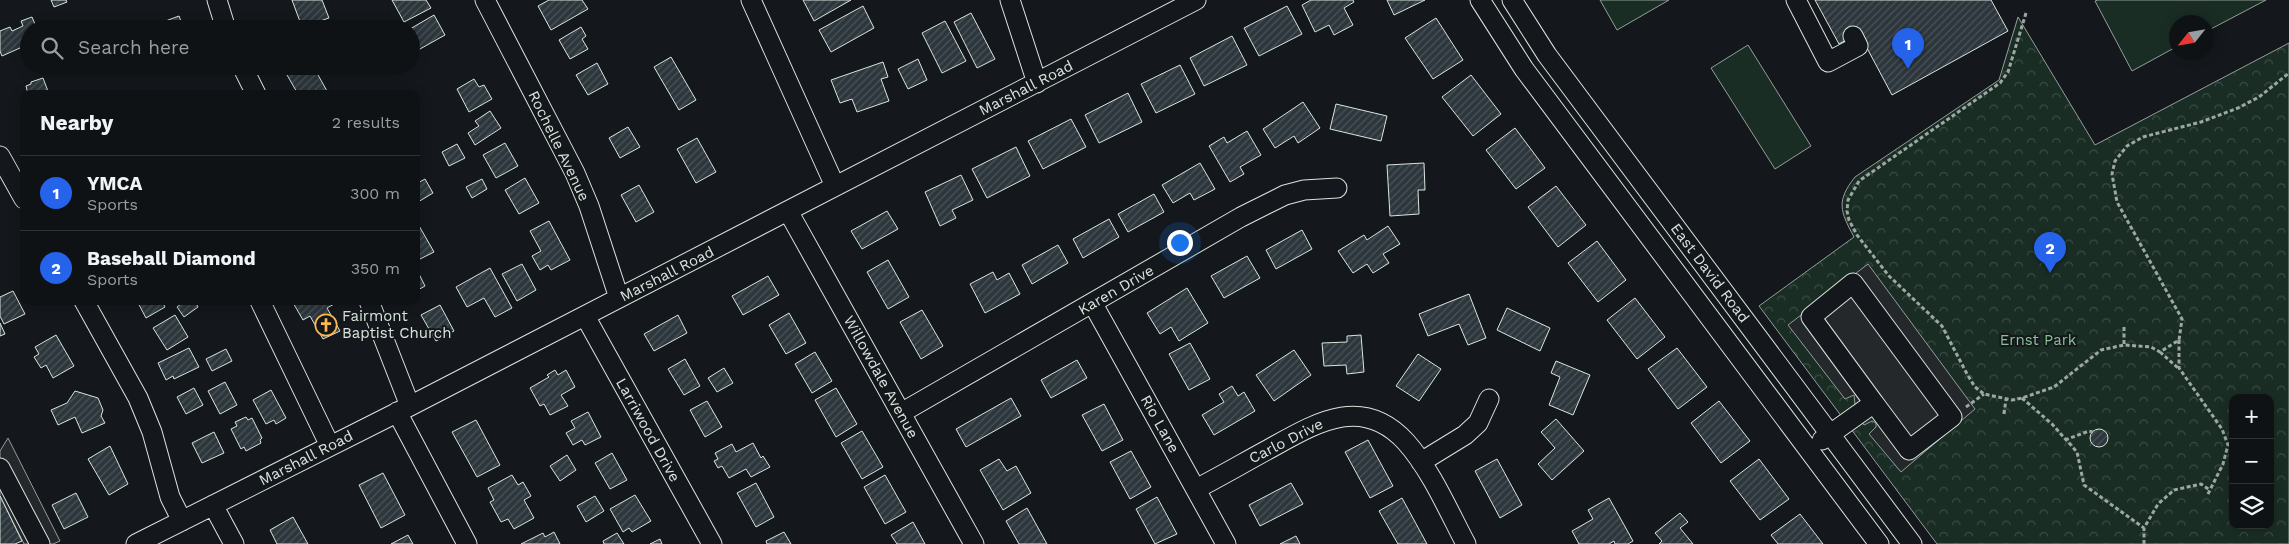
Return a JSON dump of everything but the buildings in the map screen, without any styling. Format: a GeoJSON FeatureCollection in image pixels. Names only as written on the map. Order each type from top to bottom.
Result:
{"type":"FeatureCollection","features":[{"type":"Feature","properties":{"kind":"street"},"geometry":{"type":"LineString","coordinates":[[217,0],[223,20]]}},
{"type":"Feature","properties":{"kind":"street","name":"Rochelle Avenue"},"geometry":{"type":"LineString","coordinates":[[485,0],[575,173],[589,206],[619,298]]}},
{"type":"Feature","properties":{"kind":"street"},"geometry":{"type":"LineString","coordinates":[[751,0],[835,186]]}},
{"type":"Feature","properties":{"kind":"street"},"geometry":{"type":"LineString","coordinates":[[1010,0],[1037,83]]}},
{"type":"Feature","properties":{"kind":"street","name":"Marshall Road"},"geometry":{"type":"LineString","coordinates":[[136,544],[404,409],[1196,0]]}},
{"type":"Feature","properties":{"kind":"street","name":"East David Road"},"geometry":{"type":"LineString","coordinates":[[1480,0],[1524,69],[1879,544]]}},
{"type":"Feature","properties":{"kind":"street","name":"East David Road"},"geometry":{"type":"LineString","coordinates":[[1512,0],[1553,62],[1912,544]]}},
{"type":"Feature","properties":{"kind":"street"},"geometry":{"type":"LineString","coordinates":[[1796,0],[1828,62],[1858,46],[1853,36]]}},
{"type":"Feature","properties":{"kind":"street"},"geometry":{"type":"LineString","coordinates":[[246,75],[254,90]]}},
{"type":"Feature","properties":{"kind":"street"},"geometry":{"type":"LineString","coordinates":[[0,156],[20,192]]}},
{"type":"Feature","properties":{"kind":"street","name":"Karen Drive"},"geometry":{"type":"LineString","coordinates":[[902,413],[1285,194],[1304,190],[1337,188]]}},
{"type":"Feature","properties":{"kind":"street","name":"Willowdale Avenue"},"geometry":{"type":"LineString","coordinates":[[788,211],[974,544]]}},
{"type":"Feature","properties":{"kind":"street"},"geometry":{"type":"LineString","coordinates":[[1853,283],[1952,417],[1909,450],[1874,403],[1811,317],[1853,283]]}},
{"type":"Feature","properties":{"kind":"street","name":"Rio Lane"},"geometry":{"type":"LineString","coordinates":[[1092,304],[1226,544]]}},
{"type":"Feature","properties":{"kind":"street"},"geometry":{"type":"LineString","coordinates":[[86,305],[138,398],[152,432],[170,497],[182,521]]}},
{"type":"Feature","properties":{"kind":"street"},"geometry":{"type":"LineString","coordinates":[[262,305],[330,446]]}},
{"type":"Feature","properties":{"kind":"street"},"geometry":{"type":"LineString","coordinates":[[370,305],[404,409],[467,544]]}},
{"type":"Feature","properties":{"kind":"street","name":"Larriwood Drive"},"geometry":{"type":"LineString","coordinates":[[585,316],[712,544]]}},
{"type":"Feature","properties":{"kind":"street"},"geometry":{"type":"LineString","coordinates":[[1421,462],[1465,435],[1478,423],[1489,399]]}},
{"type":"Feature","properties":{"kind":"street"},"geometry":{"type":"LineString","coordinates":[[1808,450],[1874,403]]}},
{"type":"Feature","properties":{"kind":"street","name":"Carlo Drive"},"geometry":{"type":"LineString","coordinates":[[1196,489],[1314,424],[1336,417],[1353,416],[1372,419],[1389,427],[1406,442],[1421,462],[1466,544]]}},
{"type":"Feature","properties":{"kind":"street"},"geometry":{"type":"LineString","coordinates":[[0,468],[40,544]]}},
{"type":"Feature","properties":{"kind":"street"},"geometry":{"type":"LineString","coordinates":[[212,505],[234,544]]}},
{"type":"Feature","properties":{"kind":"path"},"geometry":{"type":"LineString","coordinates":[[2026,13],[2008,72],[2000,83],[1859,182],[1848,200],[1849,220],[1857,236],[1889,276],[1942,326],[1975,387],[1984,394],[2006,399],[2022,398],[2054,387],[2101,350],[2124,345],[2150,347],[2160,352],[2179,368],[2222,429],[2228,445],[2223,464],[2207,496]]}},
{"type":"Feature","properties":{"kind":"path"},"geometry":{"type":"LineString","coordinates":[[2179,368],[2179,340],[2182,319],[2117,202],[2112,174],[2115,161],[2127,146],[2143,137],[2201,122],[2238,108],[2259,97],[2289,73]]}},
{"type":"Feature","properties":{"kind":"path"},"geometry":{"type":"LineString","coordinates":[[2124,327],[2124,345]]}},
{"type":"Feature","properties":{"kind":"path"},"geometry":{"type":"LineString","coordinates":[[2160,352],[2179,340]]}},
{"type":"Feature","properties":{"kind":"path"},"geometry":{"type":"LineString","coordinates":[[1952,417],[1984,394]]}},
{"type":"Feature","properties":{"kind":"path"},"geometry":{"type":"LineString","coordinates":[[2022,398],[2052,424],[2077,452],[2084,484],[2144,528]]}},
{"type":"Feature","properties":{"kind":"path"},"geometry":{"type":"LineString","coordinates":[[2004,414],[2006,399]]}},
{"type":"Feature","properties":{"kind":"path"},"geometry":{"type":"LineString","coordinates":[[2065,440],[2089,431],[2093,432]]}},
{"type":"Feature","properties":{"kind":"path"},"geometry":{"type":"LineString","coordinates":[[2144,544],[2144,528],[2158,504],[2174,490],[2201,484],[2210,490]]}},
{"type":"Feature","properties":{"kind":"green space"},"geometry":{"type":"Polygon","coordinates":[[[1600,0],[1669,0],[1617,30],[1600,0]]]}},
{"type":"Feature","properties":{"kind":"green space"},"geometry":{"type":"Polygon","coordinates":[[[2266,0],[2214,27],[2214,15],[2169,15],[2169,51],[2132,71],[2095,1],[2266,0]]]}},
{"type":"Feature","properties":{"kind":"green space","name":"Ernst Park"},"geometry":{"type":"Polygon","coordinates":[[[2018,17],[2095,145],[2289,43],[2289,544],[1937,544],[1759,306],[1854,237],[1843,213],[1842,206],[1845,193],[1855,177],[1999,80],[2018,17]]]}},
{"type":"Feature","properties":{"kind":"green space"},"geometry":{"type":"Polygon","coordinates":[[[1748,45],[1811,146],[1775,169],[1711,68],[1748,45]]]}},
{"type":"Feature","properties":{"kind":"shaded area"},"geometry":{"type":"Polygon","coordinates":[[[1868,264],[1975,409],[1901,472],[1869,434],[1876,427],[1876,423],[1872,421],[1864,425],[1851,408],[1855,404],[1854,395],[1845,399],[1788,325],[1868,264]]]}},
{"type":"Feature","properties":{"kind":"shaded area"},"geometry":{"type":"Polygon","coordinates":[[[8,438],[60,541],[53,544],[24,544],[0,496],[0,451],[8,438]]]}},
{"type":"Feature","properties":{"kind":"place","name":"YMCA"},"geometry":{"type":"Point","coordinates":[1908,69]}},
{"type":"Feature","properties":{"kind":"place","name":"Baseball Diamond"},"geometry":{"type":"Point","coordinates":[2050,273]}},
{"type":"Feature","properties":{"kind":"place","name":"Fairmont Baptist Church"},"geometry":{"type":"Point","coordinates":[326,325]}}]}
